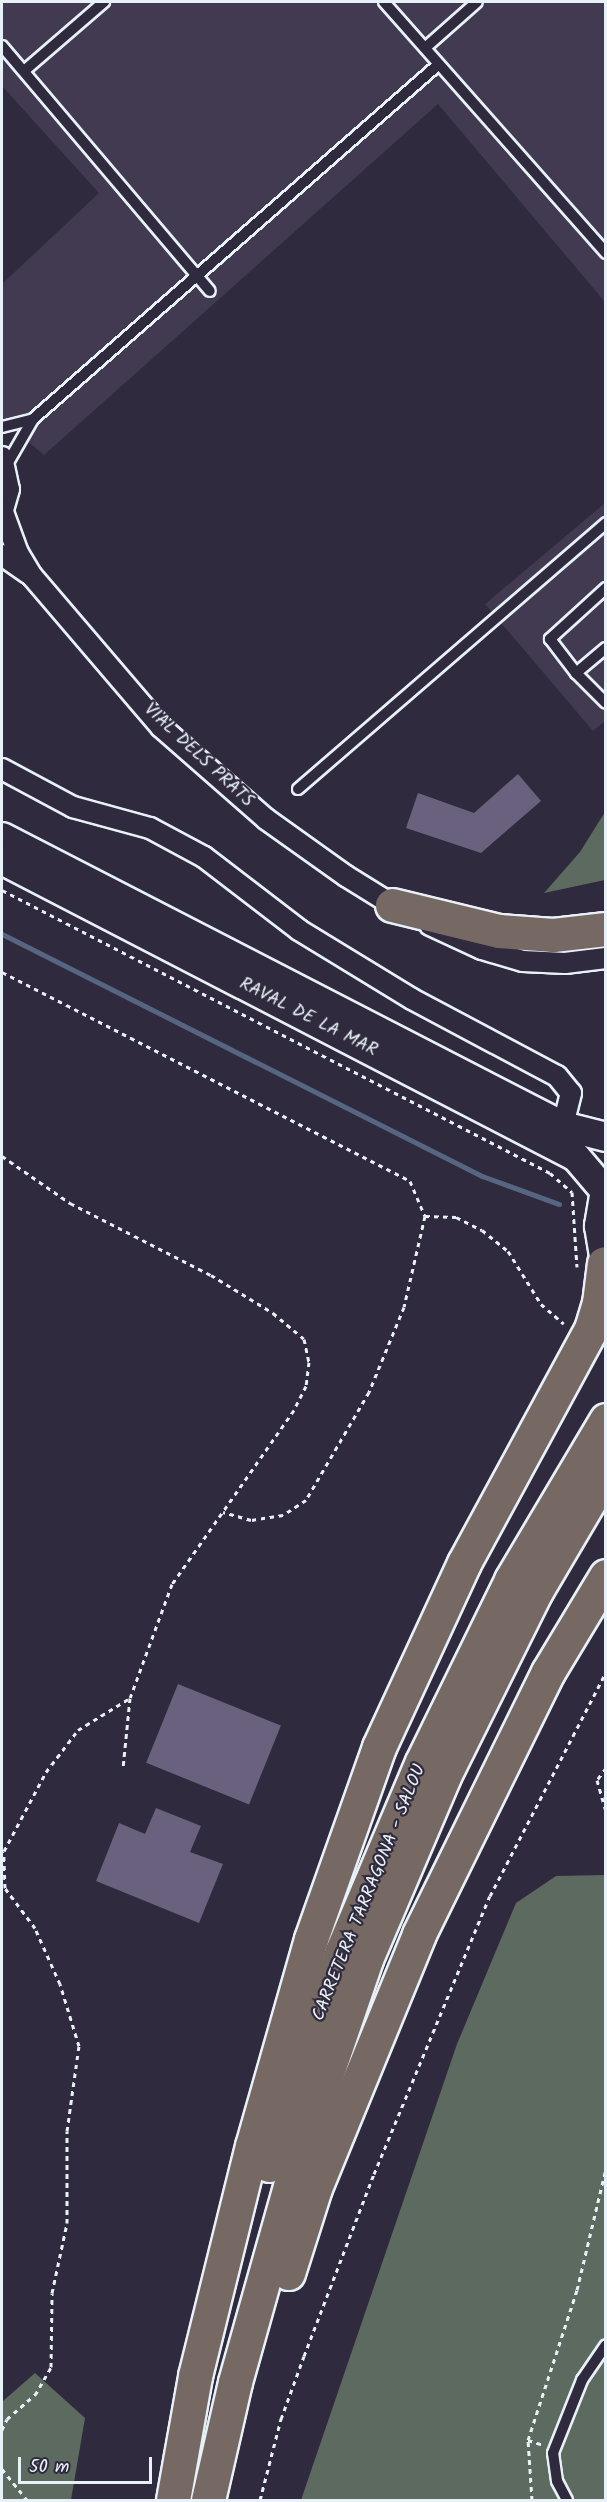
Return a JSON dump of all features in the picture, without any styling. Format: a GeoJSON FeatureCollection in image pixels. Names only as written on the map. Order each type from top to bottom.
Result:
{"type":"FeatureCollection","features":[{"type":"Feature","properties":{"kind":"highway"},"geometry":{"type":"LineString","coordinates":[[392,905],[499,931],[553,935],[606,929]]}},
{"type":"Feature","properties":{"kind":"highway"},"geometry":{"type":"LineString","coordinates":[[173,2500],[195,2376],[252,2146],[311,1939],[384,1736],[464,1563],[591,1329],[599,1303],[596,1270]]}},
{"type":"Feature","properties":{"kind":"highway","name":"CARRETERA TARRAGONA - SALOU"},"geometry":{"type":"LineString","coordinates":[[180,2500],[208,2378],[274,2149],[342,1951],[422,1762],[511,1580],[606,1420]]}},
{"type":"Feature","properties":{"kind":"highway","name":"CARRETERA TARRAGONA - SALOU"},"geometry":{"type":"LineString","coordinates":[[208,2500],[235,2382],[299,2155],[366,1959],[444,1776],[536,1591],[606,1472]]}},
{"type":"Feature","properties":{"kind":"highway"},"geometry":{"type":"LineString","coordinates":[[217,2500],[315,2188],[419,1934],[548,1672],[606,1576]]}},
{"type":"Feature","properties":{"kind":"street"},"geometry":{"type":"LineString","coordinates":[[2,513],[9,489],[4,461]]}},
{"type":"Feature","properties":{"kind":"street","name":"VIAL DELS PRATS"},"geometry":{"type":"LineString","coordinates":[[2,513],[18,553],[32,576],[161,727],[266,819],[392,905],[448,935],[500,956],[543,963],[606,958]]}},
{"type":"Feature","properties":{"kind":"street","name":"VIAL DELS PRATS"},"geometry":{"type":"LineString","coordinates":[[2,555],[32,576]]}},
{"type":"Feature","properties":{"kind":"street"},"geometry":{"type":"LineString","coordinates":[[2,769],[73,807],[150,828],[204,857],[299,930],[412,999],[557,1076],[571,1093],[563,1126]]}},
{"type":"Feature","properties":{"kind":"street","name":"RAVAL DE LA MAR"},"geometry":{"type":"LineString","coordinates":[[2,837],[563,1126],[606,1137]]}},
{"type":"Feature","properties":{"kind":"street","name":"RAVAL DE LA MAR"},"geometry":{"type":"LineString","coordinates":[[2,860],[576,1157],[605,1187]]}},
{"type":"Feature","properties":{"kind":"street"},"geometry":{"type":"LineString","coordinates":[[596,1270],[605,1187]]}},
{"type":"Feature","properties":{"kind":"lane"},"geometry":{"type":"LineString","coordinates":[[24,71],[104,2]]}},
{"type":"Feature","properties":{"kind":"lane"},"geometry":{"type":"LineString","coordinates":[[384,2],[606,253]]}},
{"type":"Feature","properties":{"kind":"lane"},"geometry":{"type":"LineString","coordinates":[[425,48],[477,2]]}},
{"type":"Feature","properties":{"kind":"lane"},"geometry":{"type":"LineString","coordinates":[[2,46],[199,274],[210,291]]}},
{"type":"Feature","properties":{"kind":"lane"},"geometry":{"type":"LineString","coordinates":[[4,461],[33,419],[439,64]]}},
{"type":"Feature","properties":{"kind":"lane"},"geometry":{"type":"LineString","coordinates":[[2,427],[33,419]]}},
{"type":"Feature","properties":{"kind":"lane"},"geometry":{"type":"LineString","coordinates":[[297,789],[606,523]]}},
{"type":"Feature","properties":{"kind":"lane"},"geometry":{"type":"LineString","coordinates":[[606,588],[552,634],[552,646],[576,674],[606,703]]}},
{"type":"Feature","properties":{"kind":"lane"},"geometry":{"type":"LineString","coordinates":[[576,674],[606,648]]}},
{"type":"Feature","properties":{"kind":"lane"},"geometry":{"type":"LineString","coordinates":[[567,2500],[557,2481],[554,2453],[582,2380],[606,2345]]}},
{"type":"Feature","properties":{"kind":"path"},"geometry":{"type":"LineString","coordinates":[[2,890],[550,1173],[572,1192],[596,1270]]}},
{"type":"Feature","properties":{"kind":"path"},"geometry":{"type":"LineString","coordinates":[[2,972],[410,1181],[425,1216],[404,1307],[369,1392],[306,1500],[283,1515],[251,1520],[223,1512]]}},
{"type":"Feature","properties":{"kind":"path"},"geometry":{"type":"LineString","coordinates":[[2,1156],[70,1203],[211,1275],[273,1313],[304,1339],[309,1362],[306,1386],[294,1410],[172,1584],[130,1698],[123,1768]]}},
{"type":"Feature","properties":{"kind":"path"},"geometry":{"type":"LineString","coordinates":[[425,1216],[456,1217],[482,1230],[508,1251],[541,1304],[563,1324]]}},
{"type":"Feature","properties":{"kind":"path"},"geometry":{"type":"LineString","coordinates":[[260,2500],[281,2419],[304,2356],[374,2174],[490,1896],[606,1672]]}},
{"type":"Feature","properties":{"kind":"path"},"geometry":{"type":"LineString","coordinates":[[2,2430],[7,2419],[35,2395],[51,2367],[52,2293],[67,2223],[67,2131],[79,2046],[60,1984],[35,1928],[5,1888],[4,1851],[46,1772],[78,1730],[130,1698]]}},
{"type":"Feature","properties":{"kind":"path"},"geometry":{"type":"LineString","coordinates":[[606,1768],[597,1780],[606,1812]]}},
{"type":"Feature","properties":{"kind":"path"},"geometry":{"type":"LineString","coordinates":[[532,2500],[528,2440],[577,2290],[606,2168]]}},
{"type":"Feature","properties":{"kind":"path"},"geometry":{"type":"LineString","coordinates":[[2,2469],[27,2500]]}},
{"type":"Feature","properties":{"kind":"shaded area"},"geometry":{"type":"Polygon","coordinates":[[[2,2],[605,2],[605,302],[438,104],[44,455],[2,420],[2,284],[99,193],[2,86],[2,2]]]}},
{"type":"Feature","properties":{"kind":"shaded area"},"geometry":{"type":"Polygon","coordinates":[[[605,503],[605,721],[593,731],[485,604],[605,503]]]}},
{"type":"Feature","properties":{"kind":"green space"},"geometry":{"type":"Polygon","coordinates":[[[605,812],[605,880],[544,893],[580,852],[605,812]]]}},
{"type":"Feature","properties":{"kind":"green space"},"geometry":{"type":"Polygon","coordinates":[[[605,1875],[605,2500],[301,2500],[457,2044],[516,1903],[556,1876],[605,1875]]]}},
{"type":"Feature","properties":{"kind":"green space"},"geometry":{"type":"Polygon","coordinates":[[[35,2373],[85,2418],[71,2500],[2,2500],[2,2402],[35,2373]]]}},
{"type":"Feature","properties":{"kind":"building"},"geometry":{"type":"Polygon","coordinates":[[[518,774],[541,801],[481,853],[406,828],[418,793],[474,813],[518,774]]]}},
{"type":"Feature","properties":{"kind":"building"},"geometry":{"type":"Polygon","coordinates":[[[178,1684],[281,1726],[249,1804],[146,1763],[178,1684]]]}},
{"type":"Feature","properties":{"kind":"building"},"geometry":{"type":"Polygon","coordinates":[[[156,1808],[201,1826],[190,1852],[223,1864],[199,1923],[96,1881],[119,1823],[145,1834],[156,1808]]]}},
{"type":"Feature","properties":{"kind":"waterway"},"geometry":{"type":"LineString","coordinates":[[2,934],[482,1176],[559,1204]]}}]}
